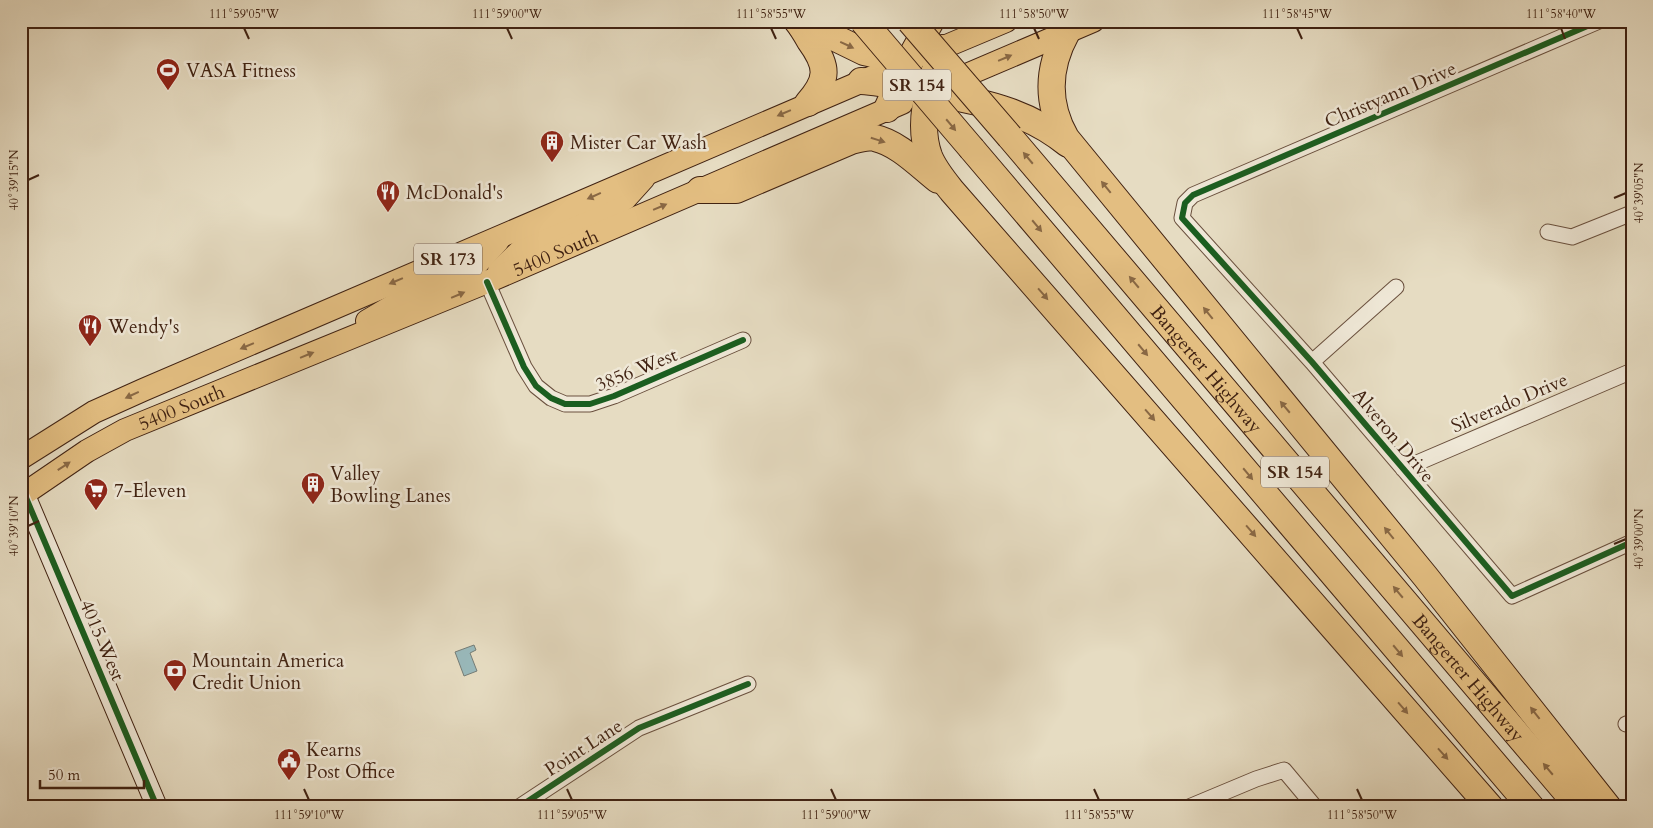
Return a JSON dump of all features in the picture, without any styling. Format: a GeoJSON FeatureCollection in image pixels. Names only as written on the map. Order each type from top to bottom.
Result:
{"type":"FeatureCollection","features":[{"type":"Feature","properties":{"kind":"highway","name":"Bangerter Highway"},"geometry":{"type":"LineString","coordinates":[[862,21],[1531,807]]}},
{"type":"Feature","properties":{"kind":"highway","name":"Bangerter Highway"},"geometry":{"type":"LineString","coordinates":[[910,21],[1579,807]]}},
{"type":"Feature","properties":{"kind":"highway"},"geometry":{"type":"LineString","coordinates":[[887,109],[903,73],[931,21]]}},
{"type":"Feature","properties":{"kind":"highway"},"geometry":{"type":"LineString","coordinates":[[800,24],[824,32],[903,73]]}},
{"type":"Feature","properties":{"kind":"highway"},"geometry":{"type":"LineString","coordinates":[[800,24],[820,56],[824,69],[821,86],[808,103]]}},
{"type":"Feature","properties":{"kind":"highway"},"geometry":{"type":"LineString","coordinates":[[1067,32],[1052,68],[1052,99],[1060,126],[1075,149],[1431,584],[1608,807]]}},
{"type":"Feature","properties":{"kind":"highway"},"geometry":{"type":"LineString","coordinates":[[934,70],[976,100],[1018,113],[1048,129],[1075,149]]}},
{"type":"Feature","properties":{"kind":"highway"},"geometry":{"type":"LineString","coordinates":[[934,70],[924,128],[929,157],[952,191],[1490,807]]}},
{"type":"Feature","properties":{"kind":"highway"},"geometry":{"type":"LineString","coordinates":[[861,81],[903,73],[934,70],[961,78]]}},
{"type":"Feature","properties":{"kind":"highway"},"geometry":{"type":"LineString","coordinates":[[700,190],[736,190],[851,140],[874,138],[904,153],[952,191]]}},
{"type":"Feature","properties":{"kind":"main road","name":"5400 South"},"geometry":{"type":"LineString","coordinates":[[22,492],[87,451],[125,430],[487,282],[887,109],[934,70],[1006,21]]}},
{"type":"Feature","properties":{"kind":"main road"},"geometry":{"type":"LineString","coordinates":[[961,78],[1093,21]]}},
{"type":"Feature","properties":{"kind":"main road","name":"5400 South"},"geometry":{"type":"LineString","coordinates":[[21,458],[94,412],[861,81]]}},
{"type":"Feature","properties":{"kind":"main road"},"geometry":{"type":"LineString","coordinates":[[487,282],[520,250],[586,223],[625,199],[650,171]]}},
{"type":"Feature","properties":{"kind":"main road"},"geometry":{"type":"LineString","coordinates":[[334,345],[377,313],[423,288],[476,265],[502,236]]}},
{"type":"Feature","properties":{"kind":"street","name":"Christyann Drive"},"geometry":{"type":"LineString","coordinates":[[1193,195],[1599,21]]}},
{"type":"Feature","properties":{"kind":"street","name":"Alveron Drive"},"geometry":{"type":"LineString","coordinates":[[1193,195],[1184,203],[1182,218],[1188,228],[1312,362],[1512,596],[1632,542]]}},
{"type":"Feature","properties":{"kind":"street"},"geometry":{"type":"LineString","coordinates":[[1548,232],[1572,237],[1632,213]]}},
{"type":"Feature","properties":{"kind":"street","name":"3856 West"},"geometry":{"type":"LineString","coordinates":[[487,282],[524,367],[536,386],[551,398],[565,404],[590,404],[614,396],[743,340]]}},
{"type":"Feature","properties":{"kind":"street"},"geometry":{"type":"LineString","coordinates":[[1312,362],[1396,287]]}},
{"type":"Feature","properties":{"kind":"street","name":"Silverado Drive"},"geometry":{"type":"LineString","coordinates":[[1403,469],[1632,371]]}},
{"type":"Feature","properties":{"kind":"street","name":"4015 West"},"geometry":{"type":"LineString","coordinates":[[22,492],[157,807]]}},
{"type":"Feature","properties":{"kind":"street","name":"Point Lane"},"geometry":{"type":"LineString","coordinates":[[519,807],[639,728],[748,684]]}},
{"type":"Feature","properties":{"kind":"street"},"geometry":{"type":"LineString","coordinates":[[1189,807],[1256,779],[1284,770],[1315,807]]}},
{"type":"Feature","properties":{"kind":"water"},"geometry":{"type":"Polygon","coordinates":[[[474,645],[476,650],[470,653],[477,671],[464,676],[455,652],[474,645]]]}},
{"type":"Feature","properties":{"kind":"cycle path"},"geometry":{"type":"LineString","coordinates":[[1599,21],[1193,195],[1185,203],[1182,218],[1312,362],[1512,596],[1632,542]]}},
{"type":"Feature","properties":{"kind":"cycle path"},"geometry":{"type":"LineString","coordinates":[[487,282],[524,367],[536,386],[551,398],[565,404],[590,404],[614,396],[743,340]]}},
{"type":"Feature","properties":{"kind":"cycle path"},"geometry":{"type":"LineString","coordinates":[[21,486],[157,807]]}},
{"type":"Feature","properties":{"kind":"cycle path"},"geometry":{"type":"LineString","coordinates":[[519,807],[639,728],[748,684]]}},
{"type":"Feature","properties":{"kind":"place","name":"VASA Fitness"},"geometry":{"type":"Point","coordinates":[168,91]}},
{"type":"Feature","properties":{"kind":"place","name":"Mister Car Wash"},"geometry":{"type":"Point","coordinates":[552,163]}},
{"type":"Feature","properties":{"kind":"place","name":"McDonald's"},"geometry":{"type":"Point","coordinates":[388,213]}},
{"type":"Feature","properties":{"kind":"place","name":"Wendy's"},"geometry":{"type":"Point","coordinates":[90,347]}},
{"type":"Feature","properties":{"kind":"place","name":"Valley Bowling Lanes"},"geometry":{"type":"Point","coordinates":[313,505]}},
{"type":"Feature","properties":{"kind":"place","name":"7-Eleven"},"geometry":{"type":"Point","coordinates":[96,511]}},
{"type":"Feature","properties":{"kind":"place","name":"Mountain America Credit Union"},"geometry":{"type":"Point","coordinates":[175,692]}},
{"type":"Feature","properties":{"kind":"place","name":"Kearns Post Office"},"geometry":{"type":"Point","coordinates":[289,781]}}]}
